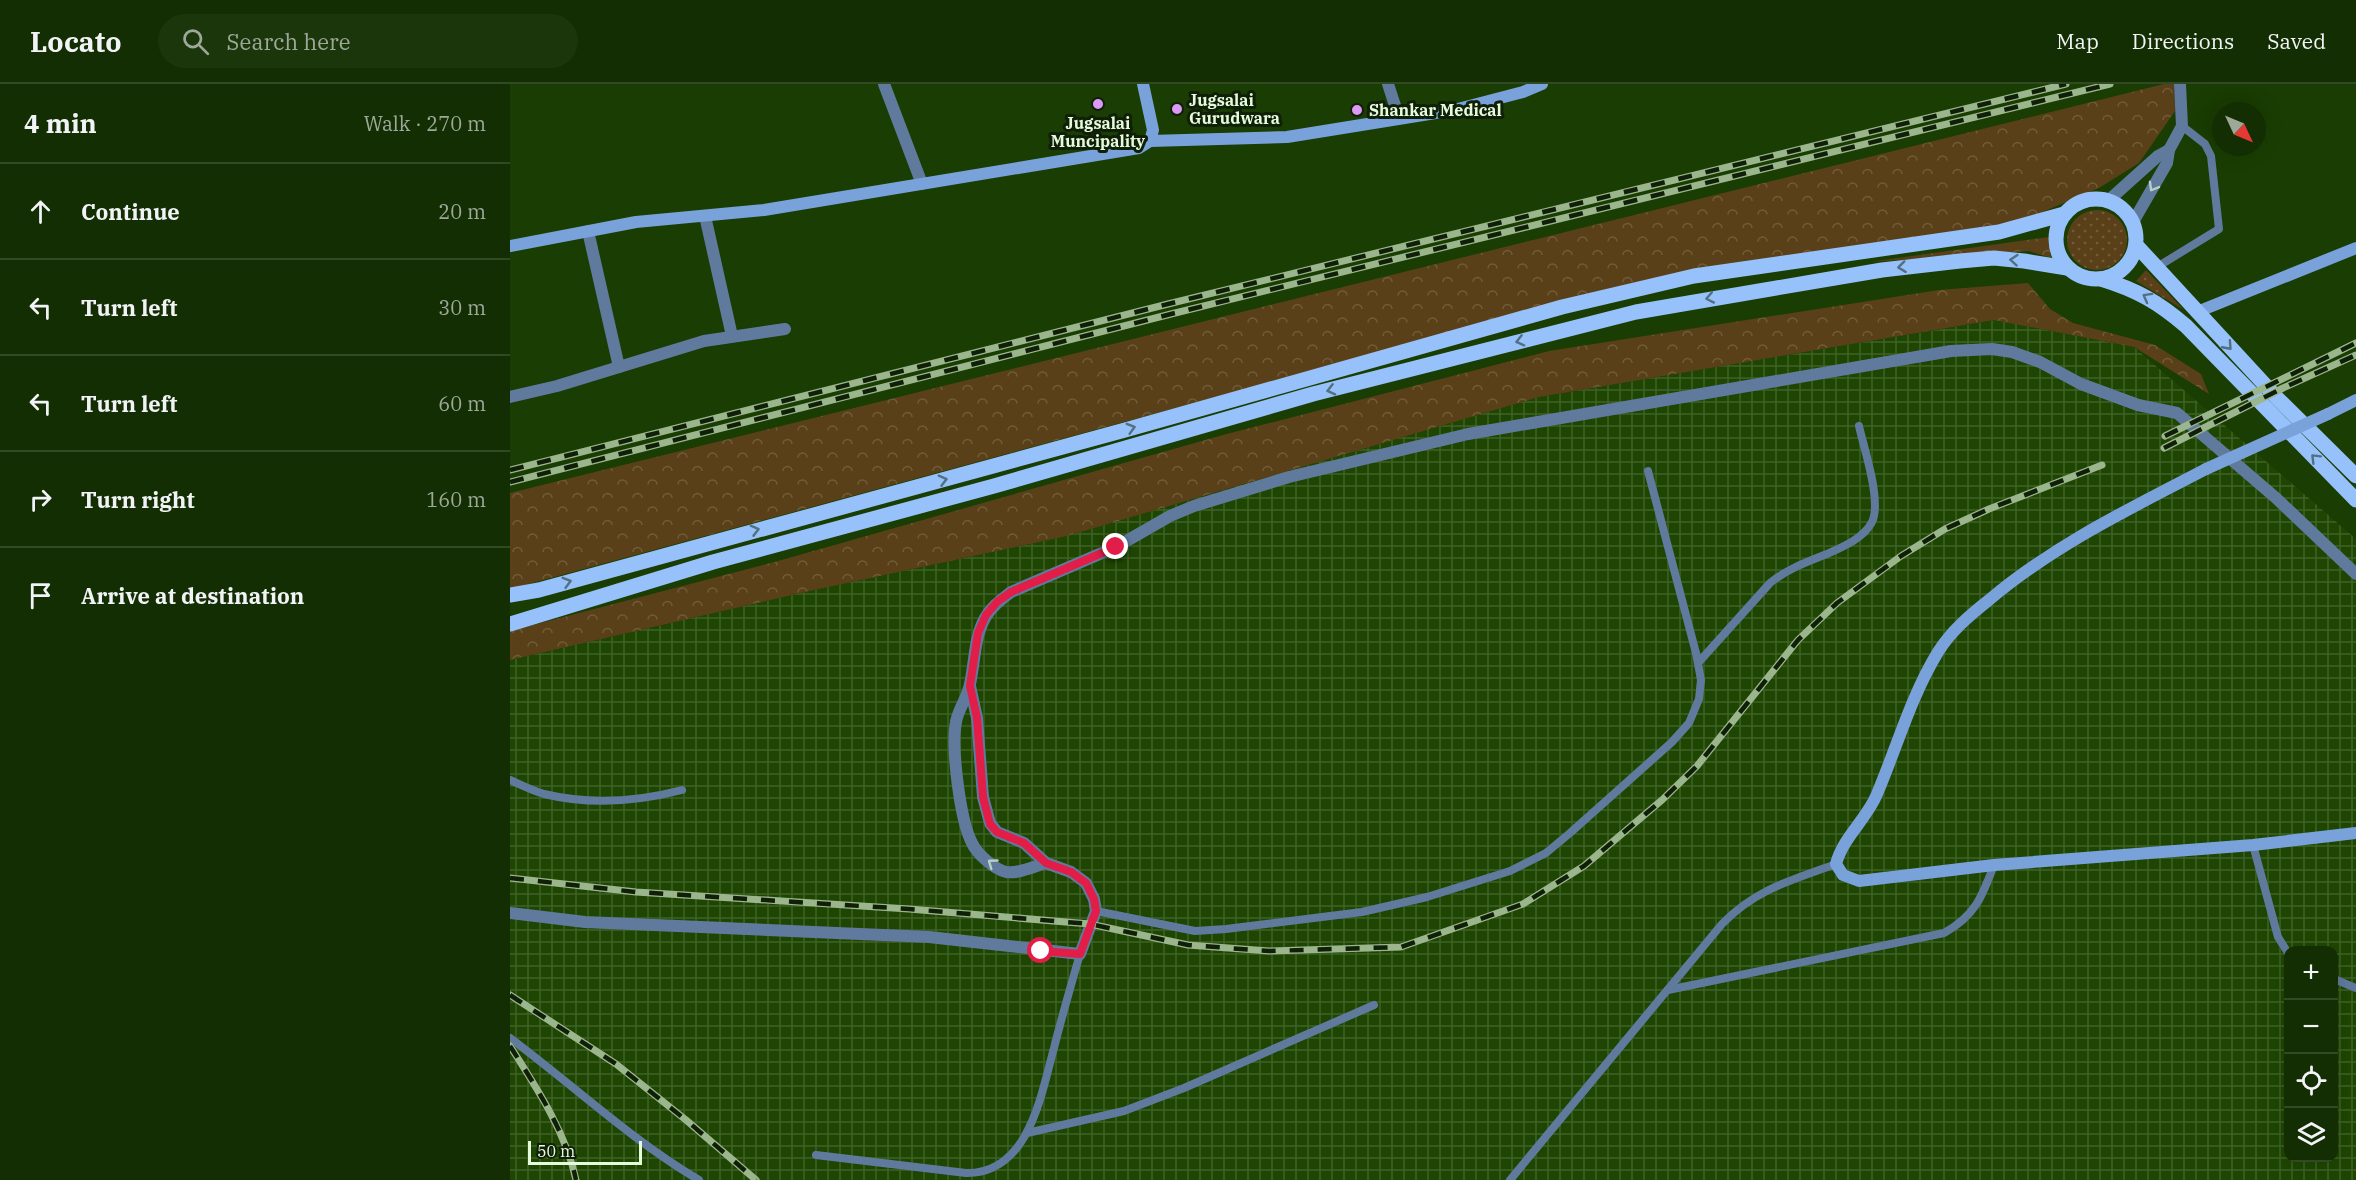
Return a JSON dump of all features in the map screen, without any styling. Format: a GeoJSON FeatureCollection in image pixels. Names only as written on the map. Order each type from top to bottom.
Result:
{"type":"FeatureCollection","features":[{"type":"Feature","properties":{"kind":"main road"},"geometry":{"type":"LineString","coordinates":[[2092,199],[2109,200],[2123,209],[2133,222],[2136,245],[2132,258],[2114,276],[2088,279],[2077,275],[2067,268],[2059,256],[2055,242],[2057,227],[2064,214],[2077,203],[2092,199]]}},
{"type":"Feature","properties":{"kind":"main road"},"geometry":{"type":"LineString","coordinates":[[510,595],[539,590],[1070,445],[1562,307],[1694,276],[1998,232],[2064,214]]}},
{"type":"Feature","properties":{"kind":"main road"},"geometry":{"type":"LineString","coordinates":[[2136,245],[2278,399],[2356,476]]}},
{"type":"Feature","properties":{"kind":"main road"},"geometry":{"type":"LineString","coordinates":[[510,624],[713,562],[994,486],[1313,394],[1636,312],[1882,270],[1960,261],[1994,258],[2067,268]]}},
{"type":"Feature","properties":{"kind":"main road"},"geometry":{"type":"LineString","coordinates":[[2101,279],[2141,293],[2186,326],[2356,500]]}},
{"type":"Feature","properties":{"kind":"street"},"geometry":{"type":"LineString","coordinates":[[884,84],[922,184]]}},
{"type":"Feature","properties":{"kind":"street"},"geometry":{"type":"LineString","coordinates":[[1143,84],[1153,130],[1150,141]]}},
{"type":"Feature","properties":{"kind":"street"},"geometry":{"type":"LineString","coordinates":[[1388,84],[1399,118]]}},
{"type":"Feature","properties":{"kind":"street"},"geometry":{"type":"LineString","coordinates":[[510,246],[636,222],[764,210],[1139,148],[1150,141],[1287,137],[1454,110],[1523,92],[1542,84]]}},
{"type":"Feature","properties":{"kind":"street"},"geometry":{"type":"LineString","coordinates":[[2133,222],[2167,163],[2169,150],[2182,126],[2180,84]]}},
{"type":"Feature","properties":{"kind":"street"},"geometry":{"type":"LineString","coordinates":[[2109,200],[2158,156],[2169,150]]}},
{"type":"Feature","properties":{"kind":"street"},"geometry":{"type":"LineString","coordinates":[[705,216],[732,336]]}},
{"type":"Feature","properties":{"kind":"street"},"geometry":{"type":"LineString","coordinates":[[588,231],[619,367]]}},
{"type":"Feature","properties":{"kind":"street"},"geometry":{"type":"LineString","coordinates":[[2197,312],[2356,248]]}},
{"type":"Feature","properties":{"kind":"street"},"geometry":{"type":"LineString","coordinates":[[510,397],[557,386],[704,341],[785,328]]}},
{"type":"Feature","properties":{"kind":"street"},"geometry":{"type":"LineString","coordinates":[[1046,863],[1016,872],[1006,872],[995,867],[970,839],[955,753],[956,721],[970,686],[978,633],[986,615],[997,602],[1011,592],[1109,550],[1170,516],[1194,506],[1288,477],[1468,434],[1951,351],[1992,349],[2012,352],[2040,362],[2081,384],[2138,405],[2177,413],[2276,498],[2356,574]]}},
{"type":"Feature","properties":{"kind":"street"},"geometry":{"type":"LineString","coordinates":[[2356,400],[2206,469],[2042,558],[1963,622],[1939,651],[1916,696],[1877,796],[1840,850],[1836,864],[1843,875],[1859,881],[1994,865],[2253,845],[2356,833]]}},
{"type":"Feature","properties":{"kind":"street"},"geometry":{"type":"LineString","coordinates":[[510,913],[585,922],[929,937],[1080,954],[1096,911],[1094,899],[1086,883],[1071,872],[1046,863],[1024,843],[997,832],[990,824],[983,797],[977,718],[970,686]]}},
{"type":"Feature","properties":{"kind":"lane"},"geometry":{"type":"LineString","coordinates":[[2157,267],[2219,229],[2211,177],[2211,156],[2205,144],[2182,126]]}},
{"type":"Feature","properties":{"kind":"lane"},"geometry":{"type":"LineString","coordinates":[[1698,663],[1782,573],[1846,546],[1867,529],[1872,521],[1875,501],[1859,426]]}},
{"type":"Feature","properties":{"kind":"lane"},"geometry":{"type":"LineString","coordinates":[[1096,911],[1195,932],[1362,912],[1427,897],[1510,871],[1546,853],[1570,834],[1672,742],[1689,723],[1699,699],[1701,680],[1698,663],[1648,471]]}},
{"type":"Feature","properties":{"kind":"lane"},"geometry":{"type":"LineString","coordinates":[[510,780],[543,794],[615,802],[653,798],[682,790]]}},
{"type":"Feature","properties":{"kind":"lane"},"geometry":{"type":"LineString","coordinates":[[2253,845],[2278,937],[2284,946]]}},
{"type":"Feature","properties":{"kind":"lane"},"geometry":{"type":"LineString","coordinates":[[1510,1180],[1740,906],[1766,890],[1836,864]]}},
{"type":"Feature","properties":{"kind":"lane"},"geometry":{"type":"LineString","coordinates":[[1668,990],[1944,933],[1959,925],[1972,913],[1982,896],[1994,865]]}},
{"type":"Feature","properties":{"kind":"lane"},"geometry":{"type":"LineString","coordinates":[[816,1155],[977,1173],[999,1165],[1027,1133],[1039,1104],[1080,954]]}},
{"type":"Feature","properties":{"kind":"lane"},"geometry":{"type":"LineString","coordinates":[[2338,981],[2356,988]]}},
{"type":"Feature","properties":{"kind":"lane"},"geometry":{"type":"LineString","coordinates":[[1027,1133],[1124,1111],[1184,1088],[1374,1005]]}},
{"type":"Feature","properties":{"kind":"lane"},"geometry":{"type":"LineString","coordinates":[[510,1038],[627,1131],[699,1180]]}},
{"type":"Feature","properties":{"kind":"shaded area"},"geometry":{"type":"Polygon","coordinates":[[[1995,320],[2134,347],[2356,539],[2356,1180],[510,1180],[510,660],[805,592],[1067,536],[1539,397],[1995,320]]]}},
{"type":"Feature","properties":{"kind":"green space"},"geometry":{"type":"Polygon","coordinates":[[[2164,84],[2174,84],[2175,111],[2139,163],[2099,188],[2019,222],[1687,274],[1385,351],[510,589],[510,493],[2164,84]]]}},
{"type":"Feature","properties":{"kind":"green space"},"geometry":{"type":"Polygon","coordinates":[[[2091,210],[2103,210],[2114,215],[2122,223],[2127,240],[2125,252],[2114,265],[2103,270],[2091,270],[2080,265],[2072,257],[2067,246],[2067,234],[2072,223],[2080,215],[2091,210]]]}},
{"type":"Feature","properties":{"kind":"green space"},"geometry":{"type":"Polygon","coordinates":[[[2049,237],[2051,258],[2029,251],[1869,262],[2049,237]]]}},
{"type":"Feature","properties":{"kind":"green space"},"geometry":{"type":"Polygon","coordinates":[[[2146,270],[2184,310],[2136,281],[2146,270]]]}},
{"type":"Feature","properties":{"kind":"green space"},"geometry":{"type":"Polygon","coordinates":[[[2028,283],[2050,309],[2073,323],[2155,345],[2201,374],[2209,394],[2134,347],[1994,320],[1539,397],[1067,536],[805,592],[510,660],[510,631],[778,561],[1223,435],[1549,351],[1939,290],[2028,283]]]}},
{"type":"Feature","properties":{"kind":"railway"},"geometry":{"type":"LineString","coordinates":[[510,470],[1172,303],[2066,84]]}},
{"type":"Feature","properties":{"kind":"railway"},"geometry":{"type":"LineString","coordinates":[[510,482],[1171,314],[2110,84]]}},
{"type":"Feature","properties":{"kind":"railway"},"geometry":{"type":"LineString","coordinates":[[2165,436],[2356,343]]}},
{"type":"Feature","properties":{"kind":"railway"},"geometry":{"type":"LineString","coordinates":[[2164,448],[2283,388],[2356,355]]}},
{"type":"Feature","properties":{"kind":"railway"},"geometry":{"type":"LineString","coordinates":[[510,878],[636,892],[909,909],[1090,924],[1188,945],[1269,951],[1401,947],[1523,904],[1584,866],[1662,800],[1697,766],[1798,640],[1837,603],[1901,556],[1945,529],[1989,509],[2102,465]]}},
{"type":"Feature","properties":{"kind":"railway"},"geometry":{"type":"LineString","coordinates":[[510,995],[616,1064],[756,1180]]}},
{"type":"Feature","properties":{"kind":"railway"},"geometry":{"type":"LineString","coordinates":[[510,1046],[558,1127],[576,1180]]}},
{"type":"Feature","properties":{"kind":"place","name":"Jugsalai Muncipality"},"geometry":{"type":"Point","coordinates":[1098,104]}},
{"type":"Feature","properties":{"kind":"place","name":"Jugsalai Gurudwara"},"geometry":{"type":"Point","coordinates":[1177,109]}},
{"type":"Feature","properties":{"kind":"place","name":"Shankar Medical"},"geometry":{"type":"Point","coordinates":[1357,110]}},
{"type":"Feature","properties":{"kind":"route"},"geometry":{"type":"LineString","coordinates":[[1041,951],[1065,951],[1080,954],[1096,911],[1094,899],[1086,883],[1071,872],[1046,863],[1024,843],[1005,837],[990,824],[983,797],[977,718],[970,686],[978,633],[986,615],[997,602],[1011,592],[1116,547]]}}]}
